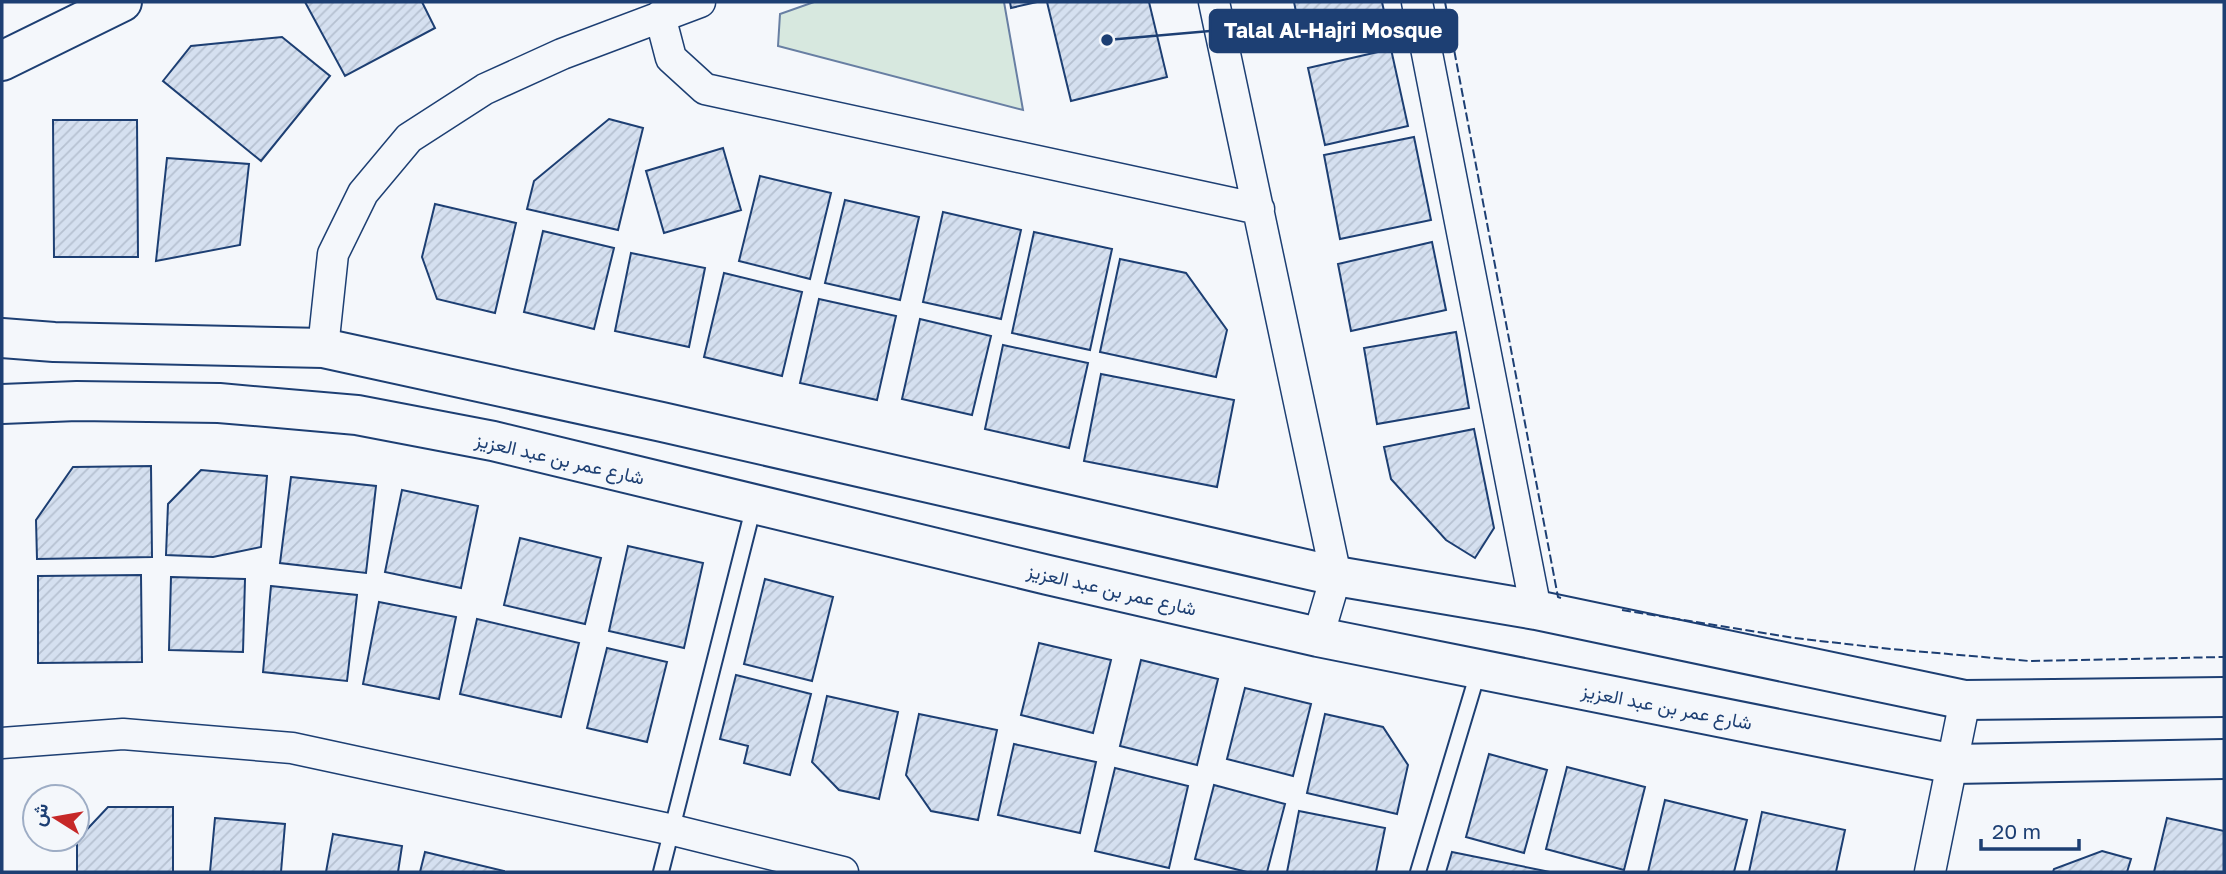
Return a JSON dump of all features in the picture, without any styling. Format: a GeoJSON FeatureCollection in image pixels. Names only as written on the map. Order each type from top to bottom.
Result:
{"type":"FeatureCollection","features":[{"type":"Feature","properties":{"kind":"street"},"geometry":{"type":"LineString","coordinates":[[2,61],[122,2]]}},
{"type":"Feature","properties":{"kind":"street"},"geometry":{"type":"LineString","coordinates":[[323,348],[333,254],[363,193],[409,138],[485,89],[562,54],[700,2]]}},
{"type":"Feature","properties":{"kind":"street"},"geometry":{"type":"LineString","coordinates":[[1214,2],[1336,576],[1318,636]]}},
{"type":"Feature","properties":{"kind":"street"},"geometry":{"type":"LineString","coordinates":[[1417,2],[1535,610]]}},
{"type":"Feature","properties":{"kind":"street"},"geometry":{"type":"LineString","coordinates":[[660,16],[671,58],[705,89],[1259,209]]}},
{"type":"Feature","properties":{"kind":"street"},"geometry":{"type":"LineString","coordinates":[[2,338],[54,342],[323,348],[675,424],[1336,576],[1535,610],[1965,700],[2224,697]]}},
{"type":"Feature","properties":{"kind":"street","name":"شارع عمر بن عبد العزيز"},"geometry":{"type":"LineString","coordinates":[[2,404],[76,401],[219,403],[357,415],[494,442],[1318,636],[1954,764],[2224,759]]}},
{"type":"Feature","properties":{"kind":"street"},"geometry":{"type":"LineString","coordinates":[[1930,872],[1965,700]]}},
{"type":"Feature","properties":{"kind":"street"},"geometry":{"type":"LineString","coordinates":[[2,743],[123,734],[292,748],[673,830],[843,872]]}},
{"type":"Feature","properties":{"kind":"lane"},"geometry":{"type":"LineString","coordinates":[[660,872],[673,830],[754,505]]}},
{"type":"Feature","properties":{"kind":"lane"},"geometry":{"type":"LineString","coordinates":[[1418,872],[1479,668]]}},
{"type":"Feature","properties":{"kind":"shaded area"},"geometry":{"type":"Polygon","coordinates":[[[814,2],[1004,2],[1023,110],[778,46],[780,14],[814,2]]]}},
{"type":"Feature","properties":{"kind":"building"},"geometry":{"type":"Polygon","coordinates":[[[305,2],[422,2],[435,28],[345,76],[305,2]]]}},
{"type":"Feature","properties":{"kind":"building"},"geometry":{"type":"Polygon","coordinates":[[[1010,2],[1037,2],[1011,8],[1010,2]]]}},
{"type":"Feature","properties":{"kind":"building"},"geometry":{"type":"Polygon","coordinates":[[[1047,2],[1149,2],[1167,77],[1071,101],[1047,2]]]}},
{"type":"Feature","properties":{"kind":"building"},"geometry":{"type":"Polygon","coordinates":[[[1294,2],[1382,2],[1389,34],[1304,51],[1294,2]]]}},
{"type":"Feature","properties":{"kind":"building"},"geometry":{"type":"Polygon","coordinates":[[[282,37],[330,76],[261,161],[163,81],[191,46],[282,37]]]}},
{"type":"Feature","properties":{"kind":"building"},"geometry":{"type":"Polygon","coordinates":[[[1391,49],[1408,126],[1325,145],[1308,68],[1391,49]]]}},
{"type":"Feature","properties":{"kind":"building"},"geometry":{"type":"Polygon","coordinates":[[[609,119],[643,128],[618,230],[527,209],[534,181],[609,119]]]}},
{"type":"Feature","properties":{"kind":"building"},"geometry":{"type":"Polygon","coordinates":[[[53,120],[137,120],[138,257],[54,257],[53,120]]]}},
{"type":"Feature","properties":{"kind":"building"},"geometry":{"type":"Polygon","coordinates":[[[1414,137],[1431,220],[1340,239],[1324,155],[1414,137]]]}},
{"type":"Feature","properties":{"kind":"building"},"geometry":{"type":"Polygon","coordinates":[[[723,148],[741,210],[664,233],[646,171],[723,148]]]}},
{"type":"Feature","properties":{"kind":"building"},"geometry":{"type":"Polygon","coordinates":[[[167,158],[249,164],[240,245],[156,261],[167,158]]]}},
{"type":"Feature","properties":{"kind":"building"},"geometry":{"type":"Polygon","coordinates":[[[760,176],[831,193],[810,279],[739,261],[760,176]]]}},
{"type":"Feature","properties":{"kind":"building"},"geometry":{"type":"Polygon","coordinates":[[[845,200],[919,217],[900,300],[825,283],[845,200]]]}},
{"type":"Feature","properties":{"kind":"building"},"geometry":{"type":"Polygon","coordinates":[[[435,204],[516,223],[495,313],[437,299],[422,257],[435,204]]]}},
{"type":"Feature","properties":{"kind":"building"},"geometry":{"type":"Polygon","coordinates":[[[943,212],[1021,230],[1001,319],[923,302],[943,212]]]}},
{"type":"Feature","properties":{"kind":"building"},"geometry":{"type":"Polygon","coordinates":[[[543,231],[614,248],[594,329],[524,312],[543,231]]]}},
{"type":"Feature","properties":{"kind":"building"},"geometry":{"type":"Polygon","coordinates":[[[1034,232],[1112,249],[1090,350],[1012,333],[1034,232]]]}},
{"type":"Feature","properties":{"kind":"building"},"geometry":{"type":"Polygon","coordinates":[[[1432,242],[1446,310],[1351,331],[1338,264],[1432,242]]]}},
{"type":"Feature","properties":{"kind":"building"},"geometry":{"type":"Polygon","coordinates":[[[631,253],[705,268],[689,347],[615,331],[631,253]]]}},
{"type":"Feature","properties":{"kind":"building"},"geometry":{"type":"Polygon","coordinates":[[[1120,259],[1186,273],[1227,330],[1216,377],[1100,352],[1120,259]]]}},
{"type":"Feature","properties":{"kind":"building"},"geometry":{"type":"Polygon","coordinates":[[[724,273],[802,292],[782,376],[704,357],[724,273]]]}},
{"type":"Feature","properties":{"kind":"building"},"geometry":{"type":"Polygon","coordinates":[[[819,299],[896,316],[877,400],[800,383],[819,299]]]}},
{"type":"Feature","properties":{"kind":"building"},"geometry":{"type":"Polygon","coordinates":[[[920,319],[991,336],[972,415],[902,399],[920,319]]]}},
{"type":"Feature","properties":{"kind":"building"},"geometry":{"type":"Polygon","coordinates":[[[1456,332],[1469,408],[1377,424],[1364,348],[1456,332]]]}},
{"type":"Feature","properties":{"kind":"building"},"geometry":{"type":"Polygon","coordinates":[[[1003,345],[1088,363],[1069,448],[985,429],[1003,345]]]}},
{"type":"Feature","properties":{"kind":"building"},"geometry":{"type":"Polygon","coordinates":[[[1101,374],[1234,400],[1217,487],[1084,461],[1101,374]]]}},
{"type":"Feature","properties":{"kind":"building"},"geometry":{"type":"Polygon","coordinates":[[[1474,429],[1494,528],[1475,558],[1446,540],[1391,479],[1384,447],[1474,429]]]}},
{"type":"Feature","properties":{"kind":"building"},"geometry":{"type":"Polygon","coordinates":[[[151,466],[152,557],[37,559],[36,520],[73,467],[151,466]]]}},
{"type":"Feature","properties":{"kind":"building"},"geometry":{"type":"Polygon","coordinates":[[[201,470],[267,476],[261,547],[213,557],[166,555],[168,504],[201,470]]]}},
{"type":"Feature","properties":{"kind":"building"},"geometry":{"type":"Polygon","coordinates":[[[291,477],[376,486],[366,573],[280,563],[291,477]]]}},
{"type":"Feature","properties":{"kind":"building"},"geometry":{"type":"Polygon","coordinates":[[[402,490],[478,506],[461,588],[385,572],[402,490]]]}},
{"type":"Feature","properties":{"kind":"building"},"geometry":{"type":"Polygon","coordinates":[[[520,538],[601,558],[585,624],[504,605],[520,538]]]}},
{"type":"Feature","properties":{"kind":"building"},"geometry":{"type":"Polygon","coordinates":[[[628,546],[703,563],[684,648],[609,631],[628,546]]]}},
{"type":"Feature","properties":{"kind":"building"},"geometry":{"type":"Polygon","coordinates":[[[141,575],[142,662],[38,663],[38,576],[141,575]]]}},
{"type":"Feature","properties":{"kind":"building"},"geometry":{"type":"Polygon","coordinates":[[[171,577],[245,579],[243,652],[169,650],[171,577]]]}},
{"type":"Feature","properties":{"kind":"building"},"geometry":{"type":"Polygon","coordinates":[[[765,579],[833,597],[812,681],[744,664],[765,579]]]}},
{"type":"Feature","properties":{"kind":"building"},"geometry":{"type":"Polygon","coordinates":[[[271,586],[357,595],[347,681],[263,672],[271,586]]]}},
{"type":"Feature","properties":{"kind":"building"},"geometry":{"type":"Polygon","coordinates":[[[379,602],[456,617],[439,699],[363,684],[379,602]]]}},
{"type":"Feature","properties":{"kind":"building"},"geometry":{"type":"Polygon","coordinates":[[[477,619],[579,643],[561,717],[460,694],[477,619]]]}},
{"type":"Feature","properties":{"kind":"building"},"geometry":{"type":"Polygon","coordinates":[[[1039,643],[1111,660],[1093,733],[1021,715],[1039,643]]]}},
{"type":"Feature","properties":{"kind":"building"},"geometry":{"type":"Polygon","coordinates":[[[607,648],[667,662],[647,742],[587,728],[607,648]]]}},
{"type":"Feature","properties":{"kind":"building"},"geometry":{"type":"Polygon","coordinates":[[[1141,660],[1218,679],[1197,765],[1120,746],[1141,660]]]}},
{"type":"Feature","properties":{"kind":"building"},"geometry":{"type":"Polygon","coordinates":[[[736,675],[811,694],[790,775],[744,763],[748,746],[720,739],[736,675]]]}},
{"type":"Feature","properties":{"kind":"building"},"geometry":{"type":"Polygon","coordinates":[[[1245,688],[1311,704],[1293,776],[1227,759],[1245,688]]]}},
{"type":"Feature","properties":{"kind":"building"},"geometry":{"type":"Polygon","coordinates":[[[827,696],[898,712],[879,799],[839,790],[812,762],[827,696]]]}},
{"type":"Feature","properties":{"kind":"building"},"geometry":{"type":"Polygon","coordinates":[[[919,714],[997,730],[978,820],[931,811],[906,775],[919,714]]]}},
{"type":"Feature","properties":{"kind":"building"},"geometry":{"type":"Polygon","coordinates":[[[1325,714],[1383,727],[1408,765],[1397,814],[1307,793],[1325,714]]]}},
{"type":"Feature","properties":{"kind":"building"},"geometry":{"type":"Polygon","coordinates":[[[1014,744],[1096,762],[1080,833],[998,815],[1014,744]]]}},
{"type":"Feature","properties":{"kind":"building"},"geometry":{"type":"Polygon","coordinates":[[[1489,754],[1547,770],[1524,853],[1466,837],[1489,754]]]}},
{"type":"Feature","properties":{"kind":"building"},"geometry":{"type":"Polygon","coordinates":[[[1567,767],[1645,787],[1624,870],[1546,849],[1567,767]]]}},
{"type":"Feature","properties":{"kind":"building"},"geometry":{"type":"Polygon","coordinates":[[[1115,768],[1188,786],[1169,868],[1095,851],[1115,768]]]}},
{"type":"Feature","properties":{"kind":"building"},"geometry":{"type":"Polygon","coordinates":[[[1214,785],[1285,804],[1267,872],[1247,872],[1195,859],[1214,785]]]}},
{"type":"Feature","properties":{"kind":"building"},"geometry":{"type":"Polygon","coordinates":[[[1665,800],[1747,820],[1734,872],[1648,872],[1665,800]]]}},
{"type":"Feature","properties":{"kind":"building"},"geometry":{"type":"Polygon","coordinates":[[[108,807],[173,807],[173,872],[77,872],[77,853],[91,853],[91,825],[108,807]]]}},
{"type":"Feature","properties":{"kind":"building"},"geometry":{"type":"Polygon","coordinates":[[[1299,811],[1385,828],[1376,872],[1287,872],[1299,811]]]}},
{"type":"Feature","properties":{"kind":"building"},"geometry":{"type":"Polygon","coordinates":[[[1762,812],[1845,830],[1836,872],[1749,872],[1762,812]]]}},
{"type":"Feature","properties":{"kind":"building"},"geometry":{"type":"Polygon","coordinates":[[[215,818],[285,824],[281,872],[210,872],[215,818]]]}},
{"type":"Feature","properties":{"kind":"building"},"geometry":{"type":"Polygon","coordinates":[[[2167,818],[2224,831],[2224,872],[2154,872],[2167,818]]]}},
{"type":"Feature","properties":{"kind":"building"},"geometry":{"type":"Polygon","coordinates":[[[333,834],[402,846],[398,872],[326,872],[333,834]]]}},
{"type":"Feature","properties":{"kind":"building"},"geometry":{"type":"Polygon","coordinates":[[[2102,851],[2131,859],[2127,872],[2053,872],[2054,869],[2102,851]]]}},
{"type":"Feature","properties":{"kind":"building"},"geometry":{"type":"Polygon","coordinates":[[[425,852],[504,871],[504,872],[420,872],[425,852]]]}},
{"type":"Feature","properties":{"kind":"building"},"geometry":{"type":"Polygon","coordinates":[[[1452,852],[1550,872],[1446,872],[1452,852]]]}},
{"type":"Feature","properties":{"kind":"fence"},"geometry":{"type":"LineString","coordinates":[[1445,2],[1558,597],[1561,598]]}},
{"type":"Feature","properties":{"kind":"fence"},"geometry":{"type":"LineString","coordinates":[[1622,610],[1794,638],[2029,661],[2224,657]]}},
{"type":"Feature","properties":{"kind":"place","name":"Talal Al-Hajri Mosque"},"geometry":{"type":"Point","coordinates":[1107,40]}}]}
